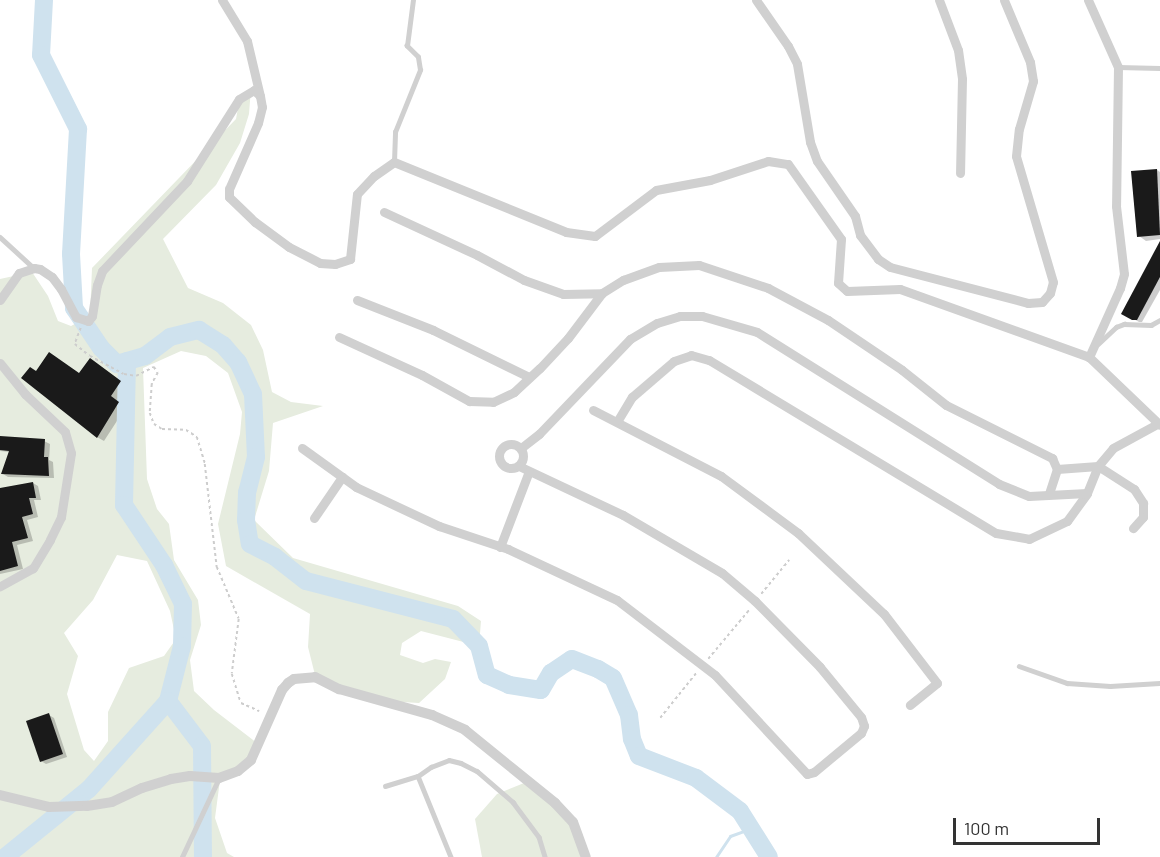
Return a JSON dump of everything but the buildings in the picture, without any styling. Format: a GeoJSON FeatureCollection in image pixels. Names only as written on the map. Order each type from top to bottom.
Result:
{"type":"FeatureCollection","features":[{"type":"Feature","properties":{"kind":"street"},"geometry":{"type":"LineString","coordinates":[[222,0],[247,41],[262,107],[258,123],[229,189],[230,197],[235,205],[264,229],[289,247],[320,263],[335,264],[350,259],[357,194],[374,176],[394,162],[566,232],[595,236],[656,190],[710,180],[768,161],[788,164],[840,239],[838,283],[847,291],[900,289],[1090,353],[1159,424],[1113,448],[1098,466],[1087,493],[1067,521],[1029,539],[996,533],[709,360],[691,354],[674,361],[639,390],[618,420]]}},
{"type":"Feature","properties":{"kind":"street"},"geometry":{"type":"LineString","coordinates":[[756,0],[788,46],[797,64],[810,142],[817,161],[855,216],[860,235],[878,259],[891,267],[1028,303],[1042,302],[1050,293],[1053,282],[1016,156],[1018,129],[1033,81],[1030,62],[1004,0]]}},
{"type":"Feature","properties":{"kind":"street"},"geometry":{"type":"LineString","coordinates":[[939,0],[958,50],[962,79],[960,173]]}},
{"type":"Feature","properties":{"kind":"street"},"geometry":{"type":"LineString","coordinates":[[1088,0],[1104,30],[1118,67],[1116,206],[1124,274],[1090,353]]}},
{"type":"Feature","properties":{"kind":"street"},"geometry":{"type":"LineString","coordinates":[[0,300],[20,273],[34,268],[52,277],[76,317],[88,321],[92,316],[97,285],[102,271],[187,181],[239,99],[254,90],[260,96]]}},
{"type":"Feature","properties":{"kind":"street"},"geometry":{"type":"LineString","coordinates":[[384,212],[477,255],[524,280],[563,294],[602,293]]}},
{"type":"Feature","properties":{"kind":"street"},"geometry":{"type":"LineString","coordinates":[[339,337],[422,375],[469,401],[493,402],[514,392],[568,338],[602,293],[623,280],[660,267],[699,265],[768,288],[828,320],[902,370],[946,405],[1052,458],[1057,469],[1049,494]]}},
{"type":"Feature","properties":{"kind":"street"},"geometry":{"type":"LineString","coordinates":[[357,300],[433,330],[529,377]]}},
{"type":"Feature","properties":{"kind":"street"},"geometry":{"type":"LineString","coordinates":[[521,448],[548,425],[630,339],[657,323],[680,316],[702,316],[757,332],[999,484],[1029,496],[1087,493]]}},
{"type":"Feature","properties":{"kind":"street"},"geometry":{"type":"LineString","coordinates":[[0,363],[25,394],[65,432],[71,453],[61,517],[51,540],[33,568],[0,586]]}},
{"type":"Feature","properties":{"kind":"street"},"geometry":{"type":"LineString","coordinates":[[593,410],[618,420],[721,476],[798,533],[884,614],[937,683],[910,705]]}},
{"type":"Feature","properties":{"kind":"street"},"geometry":{"type":"LineString","coordinates":[[302,448],[356,487],[439,526],[500,547],[617,600],[703,665],[754,714],[807,774],[814,772],[861,733],[864,726],[861,717],[820,667],[755,602],[722,573],[623,515],[519,466],[506,468],[499,458],[504,446],[510,444],[521,448],[524,454],[519,466]]}},
{"type":"Feature","properties":{"kind":"street"},"geometry":{"type":"LineString","coordinates":[[1057,469],[1098,466],[1140,496],[1143,517],[1133,528]]}},
{"type":"Feature","properties":{"kind":"street"},"geometry":{"type":"LineString","coordinates":[[500,547],[529,471]]}},
{"type":"Feature","properties":{"kind":"street"},"geometry":{"type":"LineString","coordinates":[[314,518],[342,477]]}},
{"type":"Feature","properties":{"kind":"street"},"geometry":{"type":"LineString","coordinates":[[0,795],[49,807],[87,806],[112,802],[142,788],[171,779],[219,778],[238,771],[251,760],[282,690],[294,679],[315,677],[339,689],[432,715],[465,730],[555,803],[573,822],[586,857]]}},
{"type":"Feature","properties":{"kind":"lane"},"geometry":{"type":"LineString","coordinates":[[394,162],[395,132],[420,70],[418,57],[407,46],[413,0]]}},
{"type":"Feature","properties":{"kind":"lane"},"geometry":{"type":"LineString","coordinates":[[1118,67],[1160,68]]}},
{"type":"Feature","properties":{"kind":"lane"},"geometry":{"type":"LineString","coordinates":[[0,237],[34,268]]}},
{"type":"Feature","properties":{"kind":"lane"},"geometry":{"type":"LineString","coordinates":[[1090,353],[1116,327],[1124,324],[1151,325],[1160,320]]}},
{"type":"Feature","properties":{"kind":"lane"},"geometry":{"type":"LineString","coordinates":[[1019,666],[1067,682],[1110,686],[1160,683]]}},
{"type":"Feature","properties":{"kind":"lane"},"geometry":{"type":"LineString","coordinates":[[385,786],[418,776],[430,767],[449,760],[477,771],[513,802],[539,837],[545,857]]}},
{"type":"Feature","properties":{"kind":"lane"},"geometry":{"type":"LineString","coordinates":[[418,776],[451,857]]}},
{"type":"Feature","properties":{"kind":"lane"},"geometry":{"type":"LineString","coordinates":[[182,857],[219,778]]}},
{"type":"Feature","properties":{"kind":"path"},"geometry":{"type":"LineString","coordinates":[[83,321],[75,344],[90,356],[124,374],[136,376],[154,367],[158,373],[152,384],[150,413],[154,424],[162,429],[186,430],[197,437],[205,464],[217,567],[239,619],[232,674],[241,703],[271,717]]}},
{"type":"Feature","properties":{"kind":"path"},"geometry":{"type":"LineString","coordinates":[[660,718],[789,560]]}},
{"type":"Feature","properties":{"kind":"shaded area"},"geometry":{"type":"Polygon","coordinates":[[[251,88],[249,114],[240,143],[216,185],[163,239],[188,288],[223,303],[251,325],[263,350],[272,392],[291,402],[323,406],[273,423],[269,471],[254,520],[293,558],[458,606],[481,621],[479,646],[421,631],[402,643],[400,655],[423,663],[435,659],[451,662],[445,679],[419,703],[369,700],[316,679],[308,647],[310,614],[226,566],[218,524],[240,434],[242,412],[228,373],[206,356],[181,351],[143,368],[147,479],[157,509],[169,524],[174,560],[198,600],[201,625],[190,660],[194,691],[214,710],[261,746],[220,780],[215,818],[227,853],[234,857],[0,857],[0,279],[32,272],[48,296],[58,321],[71,326],[90,316],[92,268],[236,119],[240,97],[251,88]],[[117,555],[93,600],[64,633],[78,656],[67,694],[84,750],[94,761],[108,741],[108,712],[129,668],[164,656],[176,639],[170,611],[147,561],[117,555]]]}},
{"type":"Feature","properties":{"kind":"shaded area"},"geometry":{"type":"Polygon","coordinates":[[[529,781],[574,824],[586,857],[482,857],[475,819],[497,794],[529,781]]]}},
{"type":"Feature","properties":{"kind":"waterway"},"geometry":{"type":"LineString","coordinates":[[44,0],[41,55],[78,129],[71,254],[74,308],[101,348],[117,364],[145,356],[170,337],[199,330],[223,345],[238,362],[253,394],[256,457],[247,492],[246,520],[250,544],[275,557],[306,581],[453,619],[479,646],[487,675],[509,685],[541,690],[551,673],[572,659],[598,669],[613,678],[629,715],[632,739],[639,756],[696,778],[740,811],[769,857]]}},
{"type":"Feature","properties":{"kind":"waterway"},"geometry":{"type":"LineString","coordinates":[[127,361],[124,505],[164,565],[183,604],[182,646],[168,701],[202,746],[203,857]]}},
{"type":"Feature","properties":{"kind":"waterway"},"geometry":{"type":"LineString","coordinates":[[5,857],[89,789],[168,701]]}},
{"type":"Feature","properties":{"kind":"waterway"},"geometry":{"type":"LineString","coordinates":[[716,857],[730,836],[744,831],[756,835]]}}]}
